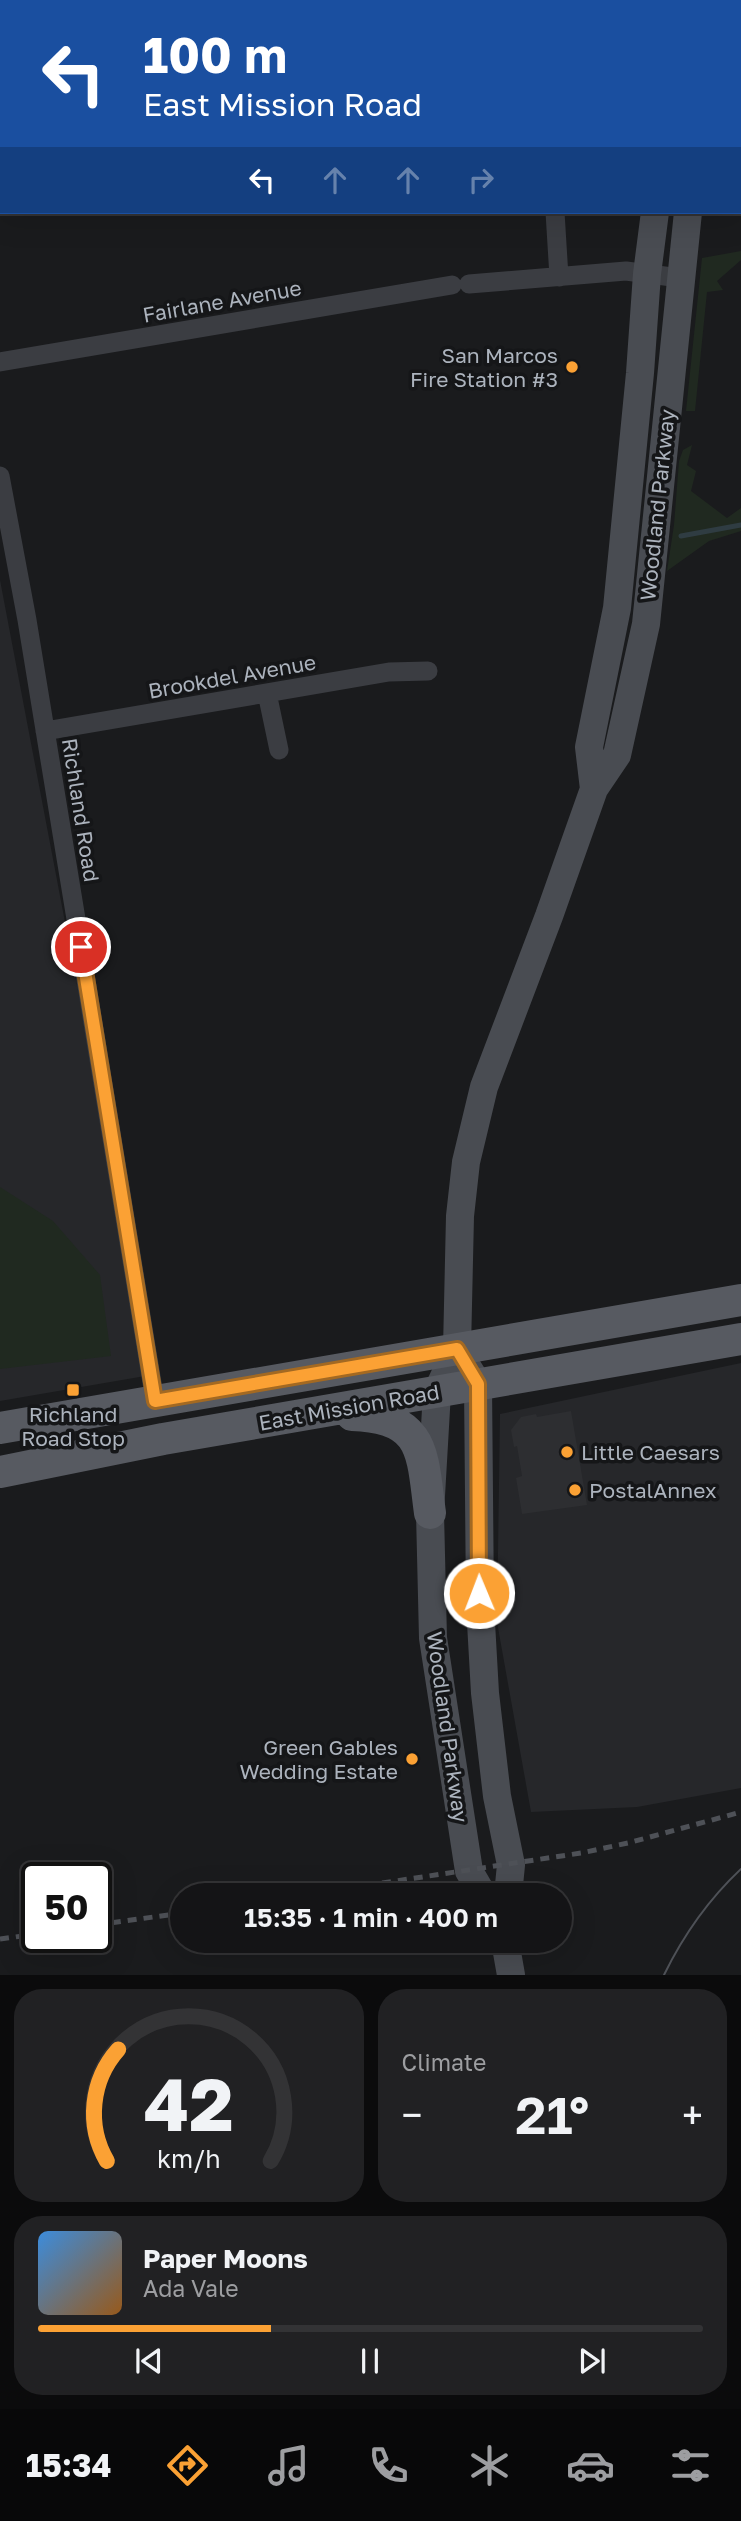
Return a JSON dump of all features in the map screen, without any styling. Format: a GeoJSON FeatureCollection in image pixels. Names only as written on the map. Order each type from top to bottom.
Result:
{"type":"FeatureCollection","features":[{"type":"Feature","properties":{"kind":"main road","name":"Woodland Parkway"},"geometry":{"type":"LineString","coordinates":[[594,789],[590,747],[617,608],[654,214]]}},
{"type":"Feature","properties":{"kind":"main road","name":"Woodland Parkway"},"geometry":{"type":"LineString","coordinates":[[476,1883],[469,1871],[433,1638],[430,1513],[437,1392],[457,1349],[460,1216],[466,1162],[484,1087],[550,916],[594,789],[617,755],[646,624],[688,214]]}},
{"type":"Feature","properties":{"kind":"main road","name":"East Mission Road"},"geometry":{"type":"LineString","coordinates":[[0,1428],[741,1300]]}},
{"type":"Feature","properties":{"kind":"main road"},"geometry":{"type":"LineString","coordinates":[[699,1346],[699,1338],[703,1332],[741,1323]]}},
{"type":"Feature","properties":{"kind":"main road","name":"East Mission Road"},"geometry":{"type":"LineString","coordinates":[[0,1472],[163,1439],[741,1339]]}},
{"type":"Feature","properties":{"kind":"main road"},"geometry":{"type":"LineString","coordinates":[[457,1349],[478,1384]]}},
{"type":"Feature","properties":{"kind":"main road","name":"Woodland Parkway"},"geometry":{"type":"LineString","coordinates":[[478,1384],[480,1605],[485,1693],[497,1796],[511,1865],[509,1883]]}},
{"type":"Feature","properties":{"kind":"main road"},"geometry":{"type":"LineString","coordinates":[[309,1414],[371,1415],[388,1419],[403,1427],[421,1452],[430,1513]]}},
{"type":"Feature","properties":{"kind":"main road"},"geometry":{"type":"LineString","coordinates":[[507,1953],[511,1975]]}},
{"type":"Feature","properties":{"kind":"street"},"geometry":{"type":"LineString","coordinates":[[555,214],[559,277]]}},
{"type":"Feature","properties":{"kind":"street","name":"Fairlane Avenue"},"geometry":{"type":"LineString","coordinates":[[0,362],[461,285],[626,271],[680,278]]}},
{"type":"Feature","properties":{"kind":"street","name":"Richland Road"},"geometry":{"type":"LineString","coordinates":[[0,476],[45,731],[155,1401]]}},
{"type":"Feature","properties":{"kind":"street","name":"Brookdel Avenue"},"geometry":{"type":"LineString","coordinates":[[45,731],[389,672],[428,671]]}},
{"type":"Feature","properties":{"kind":"street"},"geometry":{"type":"LineString","coordinates":[[267,693],[279,750]]}},
{"type":"Feature","properties":{"kind":"shaded area"},"geometry":{"type":"Polygon","coordinates":[[[741,251],[741,260],[717,281],[723,290],[707,292],[695,411],[686,411],[702,258],[741,251]]]}},
{"type":"Feature","properties":{"kind":"shaded area"},"geometry":{"type":"Polygon","coordinates":[[[692,445],[687,465],[696,471],[691,491],[727,518],[741,508],[741,531],[709,541],[667,571],[679,461],[683,450],[692,445]]]}},
{"type":"Feature","properties":{"kind":"shaded area"},"geometry":{"type":"Polygon","coordinates":[[[0,580],[151,1375],[0,1401],[0,580]]]}},
{"type":"Feature","properties":{"kind":"shaded area"},"geometry":{"type":"Polygon","coordinates":[[[0,1187],[53,1221],[100,1275],[111,1356],[0,1369],[0,1187]]]}},
{"type":"Feature","properties":{"kind":"shaded area"},"geometry":{"type":"Polygon","coordinates":[[[741,1363],[741,1788],[637,1807],[531,1812],[497,1622],[500,1414],[741,1363]]]}},
{"type":"Feature","properties":{"kind":"building"},"geometry":{"type":"Polygon","coordinates":[[[571,1411],[587,1505],[522,1514],[516,1478],[522,1476],[517,1446],[514,1447],[511,1430],[521,1417],[571,1411]]]}},
{"type":"Feature","properties":{"kind":"waterway"},"geometry":{"type":"LineString","coordinates":[[681,536],[741,525]]}},
{"type":"Feature","properties":{"kind":"tram line"},"geometry":{"type":"LineString","coordinates":[[664,1975],[698,1918],[741,1869]]}},
{"type":"Feature","properties":{"kind":"railway"},"geometry":{"type":"LineString","coordinates":[[382,1883],[581,1853],[741,1812]]}},
{"type":"Feature","properties":{"kind":"railway"},"geometry":{"type":"LineString","coordinates":[[112,1923],[170,1915]]}},
{"type":"Feature","properties":{"kind":"railway"},"geometry":{"type":"LineString","coordinates":[[0,1939],[21,1936]]}},
{"type":"Feature","properties":{"kind":"place","name":"San Marcos Fire Station #3"},"geometry":{"type":"Point","coordinates":[572,367]}},
{"type":"Feature","properties":{"kind":"place","name":"Richland Road Stop"},"geometry":{"type":"Point","coordinates":[73,1390]}},
{"type":"Feature","properties":{"kind":"place","name":"Little Caesars"},"geometry":{"type":"Point","coordinates":[567,1452]}},
{"type":"Feature","properties":{"kind":"place","name":"PostalAnnex"},"geometry":{"type":"Point","coordinates":[575,1490]}},
{"type":"Feature","properties":{"kind":"place","name":"Green Gables Wedding Estate"},"geometry":{"type":"Point","coordinates":[412,1759]}},
{"type":"Feature","properties":{"kind":"route"},"geometry":{"type":"LineString","coordinates":[[81,947],[155,1401],[457,1349],[478,1384],[479,1593]]}}]}
